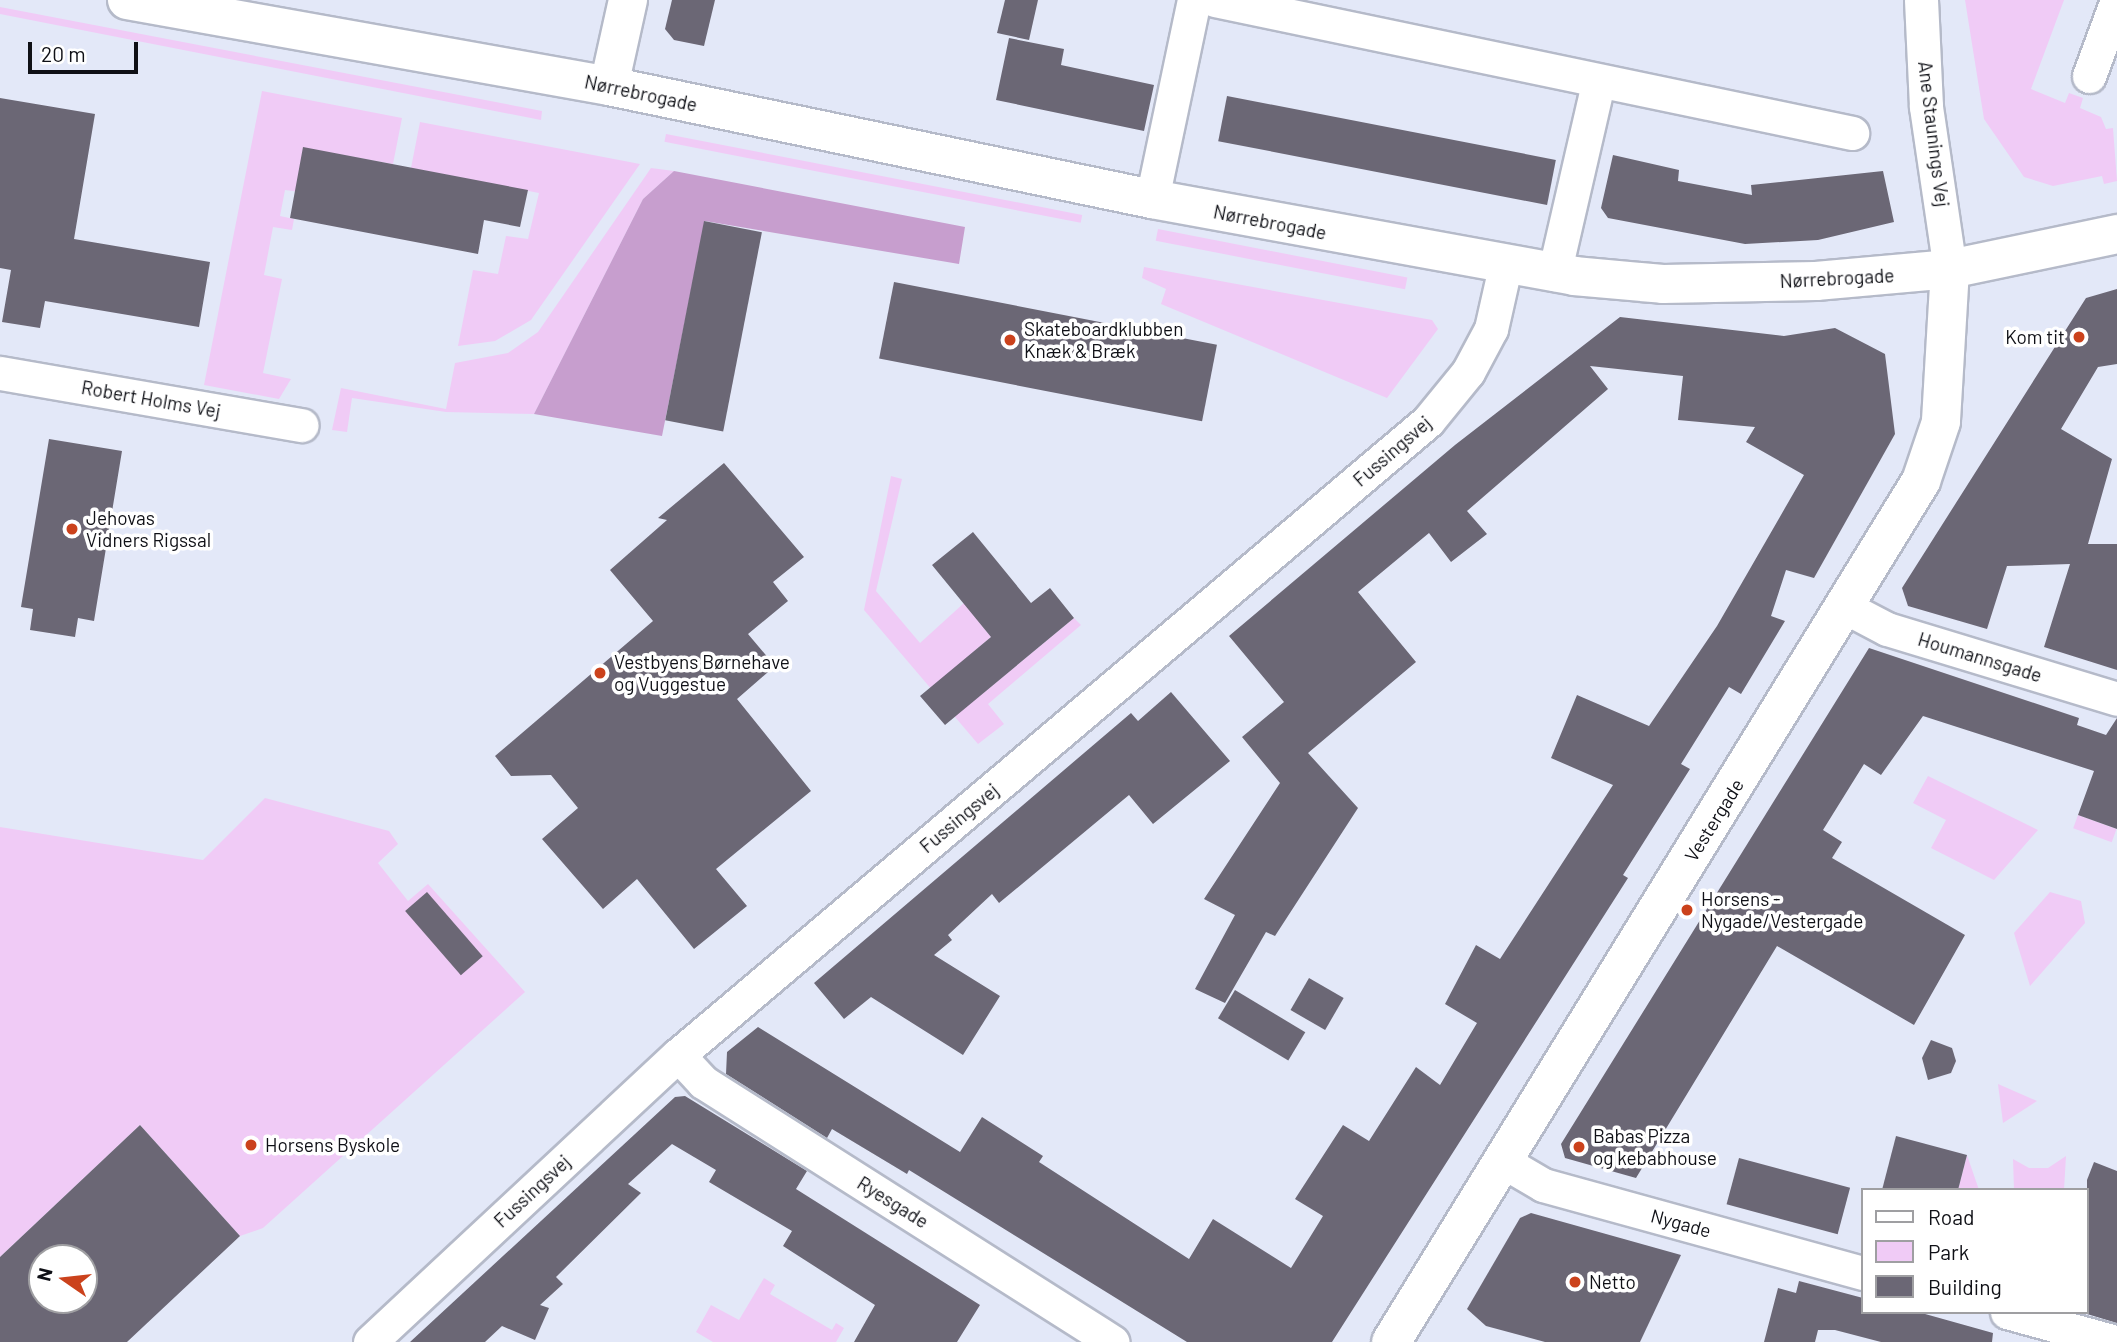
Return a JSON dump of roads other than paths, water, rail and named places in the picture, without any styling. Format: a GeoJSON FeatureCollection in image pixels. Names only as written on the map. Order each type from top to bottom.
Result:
{"type":"FeatureCollection","features":[{"type":"Feature","properties":{"kind":"main road","name":"Nørrebrogade"},"geometry":{"type":"LineString","coordinates":[[127,0],[609,86],[1152,199],[1504,268],[1554,274],[1677,283],[1816,281],[1950,268],[2117,234]]}},
{"type":"Feature","properties":{"kind":"main road"},"geometry":{"type":"LineString","coordinates":[[609,86],[628,0]]}},
{"type":"Feature","properties":{"kind":"main road","name":"Vestergade"},"geometry":{"type":"LineString","coordinates":[[1391,1342],[1921,481],[1941,422],[1950,268]]}},
{"type":"Feature","properties":{"kind":"street"},"geometry":{"type":"LineString","coordinates":[[1152,199],[1194,0]]}},
{"type":"Feature","properties":{"kind":"street"},"geometry":{"type":"LineString","coordinates":[[1215,0],[1598,83],[1852,133]]}},
{"type":"Feature","properties":{"kind":"street","name":"Ane Staunings Vej"},"geometry":{"type":"LineString","coordinates":[[1921,0],[1926,107],[1950,268]]}},
{"type":"Feature","properties":{"kind":"street"},"geometry":{"type":"LineString","coordinates":[[2089,76],[2117,0]]}},
{"type":"Feature","properties":{"kind":"street"},"geometry":{"type":"LineString","coordinates":[[1554,274],[1598,83]]}},
{"type":"Feature","properties":{"kind":"street","name":"Fussingsvej"},"geometry":{"type":"LineString","coordinates":[[370,1342],[678,1055],[1428,421],[1468,372],[1491,329],[1504,268]]}},
{"type":"Feature","properties":{"kind":"street","name":"Robert Holms Vej"},"geometry":{"type":"LineString","coordinates":[[0,373],[302,425]]}},
{"type":"Feature","properties":{"kind":"street","name":"Houmannsgade"},"geometry":{"type":"LineString","coordinates":[[1845,607],[1887,629],[2117,699]]}},
{"type":"Feature","properties":{"kind":"street","name":"Ryesgade"},"geometry":{"type":"LineString","coordinates":[[678,1055],[703,1082],[1113,1342]]}},
{"type":"Feature","properties":{"kind":"street","name":"Nygade"},"geometry":{"type":"LineString","coordinates":[[1504,1161],[1543,1185],[1862,1273]]}},
{"type":"Feature","properties":{"kind":"street"},"geometry":{"type":"LineString","coordinates":[[2014,1314],[2115,1342]]}},
{"type":"Feature","properties":{"kind":"place","name":"Kom tit"},"geometry":{"type":"Point","coordinates":[2079,337]}},
{"type":"Feature","properties":{"kind":"place","name":"Skateboardklubben Knæk & Bræk"},"geometry":{"type":"Point","coordinates":[1010,340]}},
{"type":"Feature","properties":{"kind":"place","name":"Jehovas Vidners Rigssal"},"geometry":{"type":"Point","coordinates":[72,529]}},
{"type":"Feature","properties":{"kind":"place","name":"Vestbyens Børnehave og Vuggestue"},"geometry":{"type":"Point","coordinates":[600,673]}},
{"type":"Feature","properties":{"kind":"place","name":"Horsens - Nygade/Vestergade"},"geometry":{"type":"Point","coordinates":[1687,910]}},
{"type":"Feature","properties":{"kind":"place","name":"Horsens Byskole"},"geometry":{"type":"Point","coordinates":[251,1145]}},
{"type":"Feature","properties":{"kind":"place","name":"Babas Pizza og kebabhouse"},"geometry":{"type":"Point","coordinates":[1579,1147]}},
{"type":"Feature","properties":{"kind":"place","name":"Netto"},"geometry":{"type":"Point","coordinates":[1575,1282]}}]}
